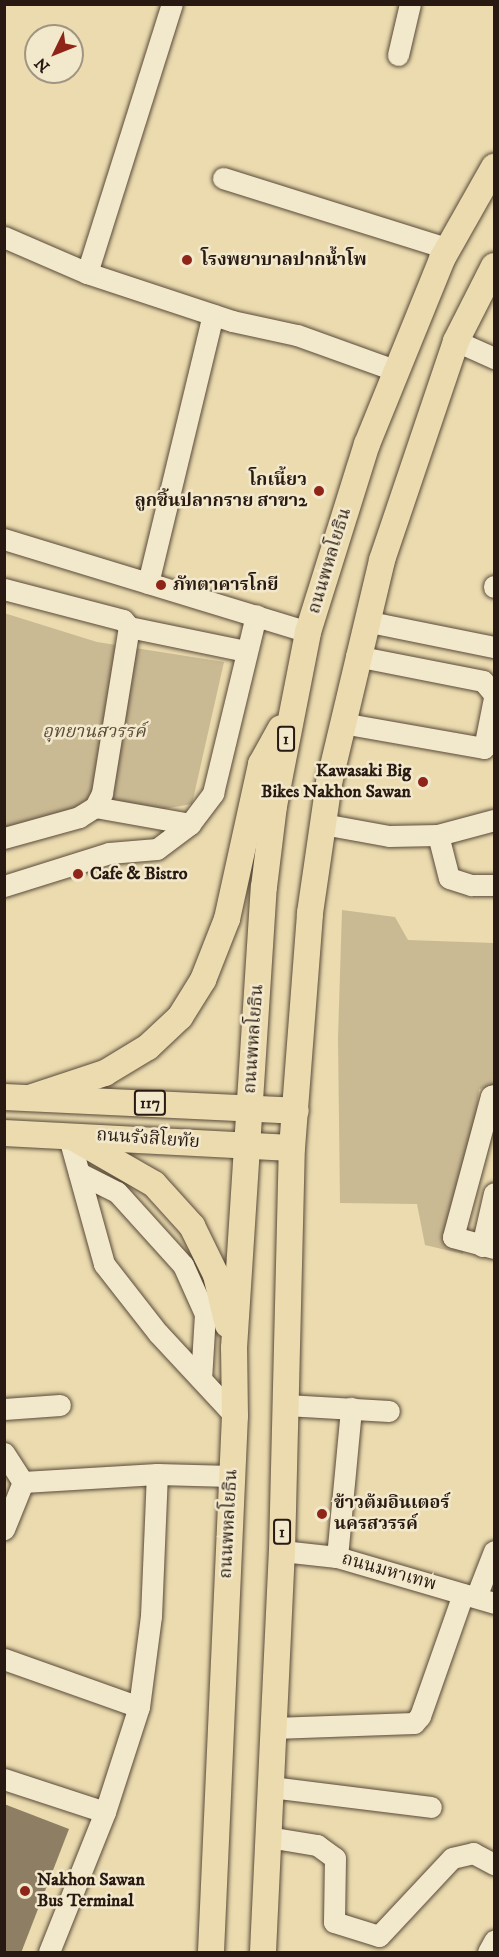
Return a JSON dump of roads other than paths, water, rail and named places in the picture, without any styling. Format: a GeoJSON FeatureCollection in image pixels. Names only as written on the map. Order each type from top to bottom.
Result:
{"type":"FeatureCollection","features":[{"type":"Feature","properties":{"kind":"main road","name":"ถนนพหลโยธิน"},"geometry":{"type":"LineString","coordinates":[[211,1953],[235,1416],[234,1348],[246,1145],[264,887],[291,709],[308,632],[394,370],[447,248],[495,167]]}},
{"type":"Feature","properties":{"kind":"main road","name":"1"},"geometry":{"type":"LineString","coordinates":[[263,1953],[282,1551],[292,1148],[310,913],[323,824],[342,723],[365,621],[415,457],[456,341],[495,266]]}},
{"type":"Feature","properties":{"kind":"main road"},"geometry":{"type":"LineString","coordinates":[[32,1097],[105,1073],[148,1047],[180,1017],[203,980],[227,919],[261,764],[291,709]]}},
{"type":"Feature","properties":{"kind":"main road","name":"ถนนรังสิโยทัย"},"geometry":{"type":"LineString","coordinates":[[4,1097],[296,1111]]}},
{"type":"Feature","properties":{"kind":"main road","name":"ถนนรังสิโยทัย"},"geometry":{"type":"LineString","coordinates":[[4,1133],[68,1134],[292,1148]]}},
{"type":"Feature","properties":{"kind":"main road"},"geometry":{"type":"LineString","coordinates":[[68,1134],[154,1184],[192,1226],[216,1275],[234,1348]]}},
{"type":"Feature","properties":{"kind":"street"},"geometry":{"type":"LineString","coordinates":[[87,273],[172,4]]}},
{"type":"Feature","properties":{"kind":"street"},"geometry":{"type":"LineString","coordinates":[[398,55],[410,4]]}},
{"type":"Feature","properties":{"kind":"street"},"geometry":{"type":"LineString","coordinates":[[223,178],[447,248]]}},
{"type":"Feature","properties":{"kind":"street"},"geometry":{"type":"LineString","coordinates":[[4,237],[87,273],[213,315],[297,336],[394,370]]}},
{"type":"Feature","properties":{"kind":"street"},"geometry":{"type":"LineString","coordinates":[[148,583],[213,315]]}},
{"type":"Feature","properties":{"kind":"street"},"geometry":{"type":"LineString","coordinates":[[456,341],[495,358]]}},
{"type":"Feature","properties":{"kind":"street"},"geometry":{"type":"LineString","coordinates":[[4,539],[308,632]]}},
{"type":"Feature","properties":{"kind":"street"},"geometry":{"type":"LineString","coordinates":[[4,589],[123,620],[129,627],[246,651]]}},
{"type":"Feature","properties":{"kind":"street"},"geometry":{"type":"LineString","coordinates":[[4,886],[109,853],[157,849],[190,824],[213,793],[256,615]]}},
{"type":"Feature","properties":{"kind":"street"},"geometry":{"type":"LineString","coordinates":[[365,621],[495,648]]}},
{"type":"Feature","properties":{"kind":"street"},"geometry":{"type":"LineString","coordinates":[[4,838],[80,817],[95,807],[102,793],[129,627]]}},
{"type":"Feature","properties":{"kind":"street"},"geometry":{"type":"LineString","coordinates":[[342,723],[484,748],[495,696],[483,681],[356,656]]}},
{"type":"Feature","properties":{"kind":"street"},"geometry":{"type":"LineString","coordinates":[[95,807],[190,824]]}},
{"type":"Feature","properties":{"kind":"street"},"geometry":{"type":"LineString","coordinates":[[323,824],[389,836],[438,835],[495,820]]}},
{"type":"Feature","properties":{"kind":"street"},"geometry":{"type":"LineString","coordinates":[[438,835],[449,878],[471,885],[495,885]]}},
{"type":"Feature","properties":{"kind":"street"},"geometry":{"type":"LineString","coordinates":[[495,1095],[491,1096],[453,1237],[488,1247],[495,1193]]}},
{"type":"Feature","properties":{"kind":"street"},"geometry":{"type":"LineString","coordinates":[[68,1134],[104,1264],[158,1333],[235,1416]]}},
{"type":"Feature","properties":{"kind":"street"},"geometry":{"type":"LineString","coordinates":[[79,1173],[117,1192],[183,1265],[205,1314],[201,1379]]}},
{"type":"Feature","properties":{"kind":"street"},"geometry":{"type":"LineString","coordinates":[[4,1409],[60,1405]]}},
{"type":"Feature","properties":{"kind":"street"},"geometry":{"type":"LineString","coordinates":[[286,1405],[389,1411]]}},
{"type":"Feature","properties":{"kind":"street"},"geometry":{"type":"LineString","coordinates":[[337,1557],[351,1408]]}},
{"type":"Feature","properties":{"kind":"street"},"geometry":{"type":"LineString","coordinates":[[4,1453],[23,1482]]}},
{"type":"Feature","properties":{"kind":"street"},"geometry":{"type":"LineString","coordinates":[[23,1482],[157,1474],[231,1476]]}},
{"type":"Feature","properties":{"kind":"street"},"geometry":{"type":"LineString","coordinates":[[49,1953],[105,1812],[139,1707],[151,1616],[157,1474]]}},
{"type":"Feature","properties":{"kind":"street"},"geometry":{"type":"LineString","coordinates":[[4,1529],[23,1482]]}},
{"type":"Feature","properties":{"kind":"street","name":"ถนนมหาเทพ"},"geometry":{"type":"LineString","coordinates":[[282,1551],[337,1557],[478,1598]]}},
{"type":"Feature","properties":{"kind":"street"},"geometry":{"type":"LineString","coordinates":[[273,1728],[414,1723],[420,1716],[478,1598],[495,1551]]}},
{"type":"Feature","properties":{"kind":"street"},"geometry":{"type":"LineString","coordinates":[[4,1659],[139,1707]]}},
{"type":"Feature","properties":{"kind":"street"},"geometry":{"type":"LineString","coordinates":[[4,1779],[105,1812]]}},
{"type":"Feature","properties":{"kind":"street"},"geometry":{"type":"LineString","coordinates":[[271,1787],[431,1807]]}},
{"type":"Feature","properties":{"kind":"street"},"geometry":{"type":"LineString","coordinates":[[268,1837],[317,1845],[335,1858],[334,1922],[378,1936],[452,1858],[473,1853],[495,1864]]}},
{"type":"Feature","properties":{"kind":"street"},"geometry":{"type":"LineString","coordinates":[[488,1953],[495,1941]]}},
{"type":"Feature","properties":{"kind":"place","name":"โรงพยาบาลปากน้ำโพ"},"geometry":{"type":"Point","coordinates":[187,260]}},
{"type":"Feature","properties":{"kind":"place","name":"โกเนี้ยว ลูกชิ้นปลากราย สาขา2"},"geometry":{"type":"Point","coordinates":[319,491]}},
{"type":"Feature","properties":{"kind":"place","name":"ภัทตาคารโกยี"},"geometry":{"type":"Point","coordinates":[161,585]}},
{"type":"Feature","properties":{"kind":"place","name":"Kawasaki Big Bikes Nakhon Sawan"},"geometry":{"type":"Point","coordinates":[423,782]}},
{"type":"Feature","properties":{"kind":"place","name":"Cafe & Bistro"},"geometry":{"type":"Point","coordinates":[78,874]}},
{"type":"Feature","properties":{"kind":"place","name":"ข้าวต้มอินเตอร์ นครสวรรค์"},"geometry":{"type":"Point","coordinates":[322,1514]}},
{"type":"Feature","properties":{"kind":"place","name":"Nakhon Sawan Bus Terminal"},"geometry":{"type":"Point","coordinates":[25,1891]}},
{"type":"Feature","properties":{"kind":"park label","name":"อุทยานสวรรค์"},"geometry":{"type":"Point","coordinates":[94,732]}}]}
